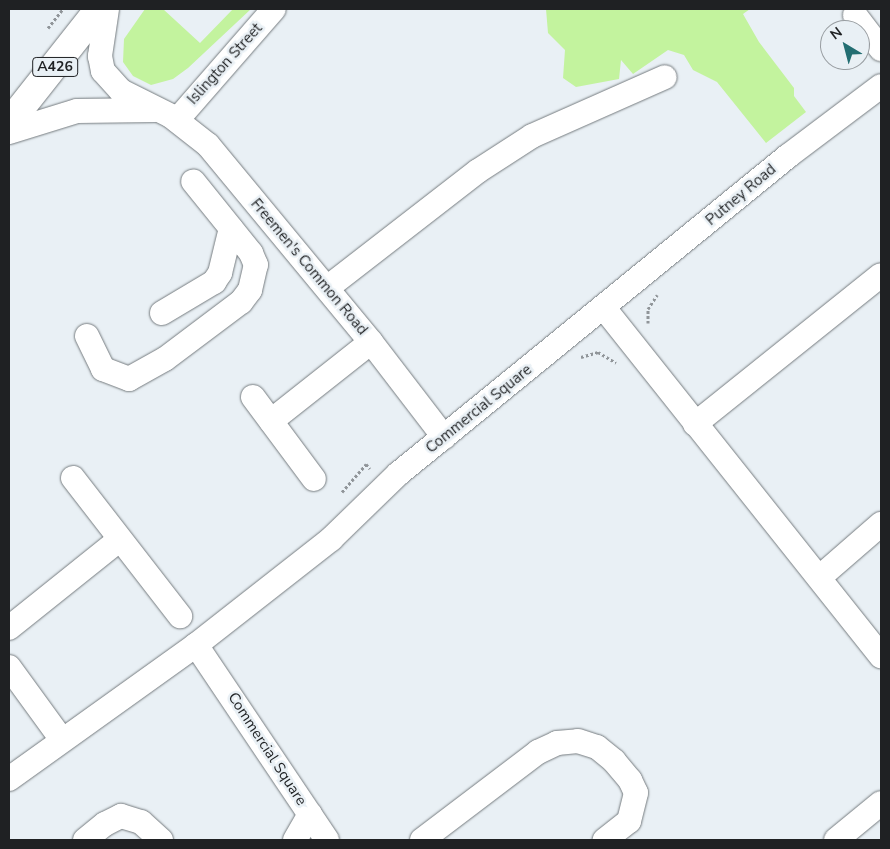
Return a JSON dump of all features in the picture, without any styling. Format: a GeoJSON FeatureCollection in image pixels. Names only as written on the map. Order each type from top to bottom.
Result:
{"type":"FeatureCollection","features":[{"type":"Feature","properties":{"kind":"main road","name":"A426"},"geometry":{"type":"LineString","coordinates":[[9,123],[99,9]]}},
{"type":"Feature","properties":{"kind":"street","name":"Freemen's Common Road"},"geometry":{"type":"LineString","coordinates":[[107,9],[100,56],[103,71],[121,91],[168,115],[208,144],[371,342],[444,437]]}},
{"type":"Feature","properties":{"kind":"street","name":"Islington Street"},"geometry":{"type":"LineString","coordinates":[[168,115],[274,9]]}},
{"type":"Feature","properties":{"kind":"street"},"geometry":{"type":"LineString","coordinates":[[855,15],[878,38]]}},
{"type":"Feature","properties":{"kind":"street"},"geometry":{"type":"LineString","coordinates":[[327,288],[478,170],[532,136],[665,77]]}},
{"type":"Feature","properties":{"kind":"street","name":"Putney Road"},"geometry":{"type":"LineString","coordinates":[[604,308],[788,156],[881,86]]}},
{"type":"Feature","properties":{"kind":"street"},"geometry":{"type":"LineString","coordinates":[[9,132],[77,111],[104,108],[168,115]]}},
{"type":"Feature","properties":{"kind":"street"},"geometry":{"type":"LineString","coordinates":[[87,336],[103,369],[129,379],[166,359],[241,302],[250,290],[256,265],[251,252],[193,181]]}},
{"type":"Feature","properties":{"kind":"street"},"geometry":{"type":"LineString","coordinates":[[162,313],[214,282],[220,273],[228,224],[252,198]]}},
{"type":"Feature","properties":{"kind":"street"},"geometry":{"type":"LineString","coordinates":[[695,424],[881,275]]}},
{"type":"Feature","properties":{"kind":"street"},"geometry":{"type":"LineString","coordinates":[[604,308],[881,656]]}},
{"type":"Feature","properties":{"kind":"street","name":"Commercial Square"},"geometry":{"type":"LineString","coordinates":[[327,840],[196,645],[331,539],[384,486],[604,308]]}},
{"type":"Feature","properties":{"kind":"street"},"geometry":{"type":"LineString","coordinates":[[271,421],[371,342]]}},
{"type":"Feature","properties":{"kind":"street"},"geometry":{"type":"LineString","coordinates":[[253,397],[314,479]]}},
{"type":"Feature","properties":{"kind":"street"},"geometry":{"type":"LineString","coordinates":[[73,478],[119,540],[180,616]]}},
{"type":"Feature","properties":{"kind":"street"},"geometry":{"type":"LineString","coordinates":[[820,577],[881,524]]}},
{"type":"Feature","properties":{"kind":"street"},"geometry":{"type":"LineString","coordinates":[[9,628],[119,540]]}},
{"type":"Feature","properties":{"kind":"street"},"geometry":{"type":"LineString","coordinates":[[9,779],[196,645]]}},
{"type":"Feature","properties":{"kind":"street"},"geometry":{"type":"LineString","coordinates":[[12,680],[62,740]]}},
{"type":"Feature","properties":{"kind":"street"},"geometry":{"type":"LineString","coordinates":[[422,840],[538,752],[557,743],[578,741],[597,747],[614,761],[630,780],[636,793],[629,821],[605,840]]}},
{"type":"Feature","properties":{"kind":"street"},"geometry":{"type":"LineString","coordinates":[[836,840],[881,803]]}},
{"type":"Feature","properties":{"kind":"street"},"geometry":{"type":"LineString","coordinates":[[295,840],[310,814]]}},
{"type":"Feature","properties":{"kind":"street"},"geometry":{"type":"LineString","coordinates":[[85,840],[105,824],[121,816],[141,822],[161,840]]}},
{"type":"Feature","properties":{"kind":"green space"},"geometry":{"type":"Polygon","coordinates":[[[145,9],[163,9],[200,43],[233,9],[251,9],[188,68],[173,79],[151,85],[133,76],[123,62],[124,39],[145,9]]]}},
{"type":"Feature","properties":{"kind":"green space"},"geometry":{"type":"Polygon","coordinates":[[[546,9],[750,9],[743,14],[759,42],[794,88],[794,96],[806,112],[766,143],[717,82],[693,70],[684,55],[668,50],[633,74],[621,60],[619,79],[576,87],[563,78],[565,50],[548,33],[546,9]]]}}]}
